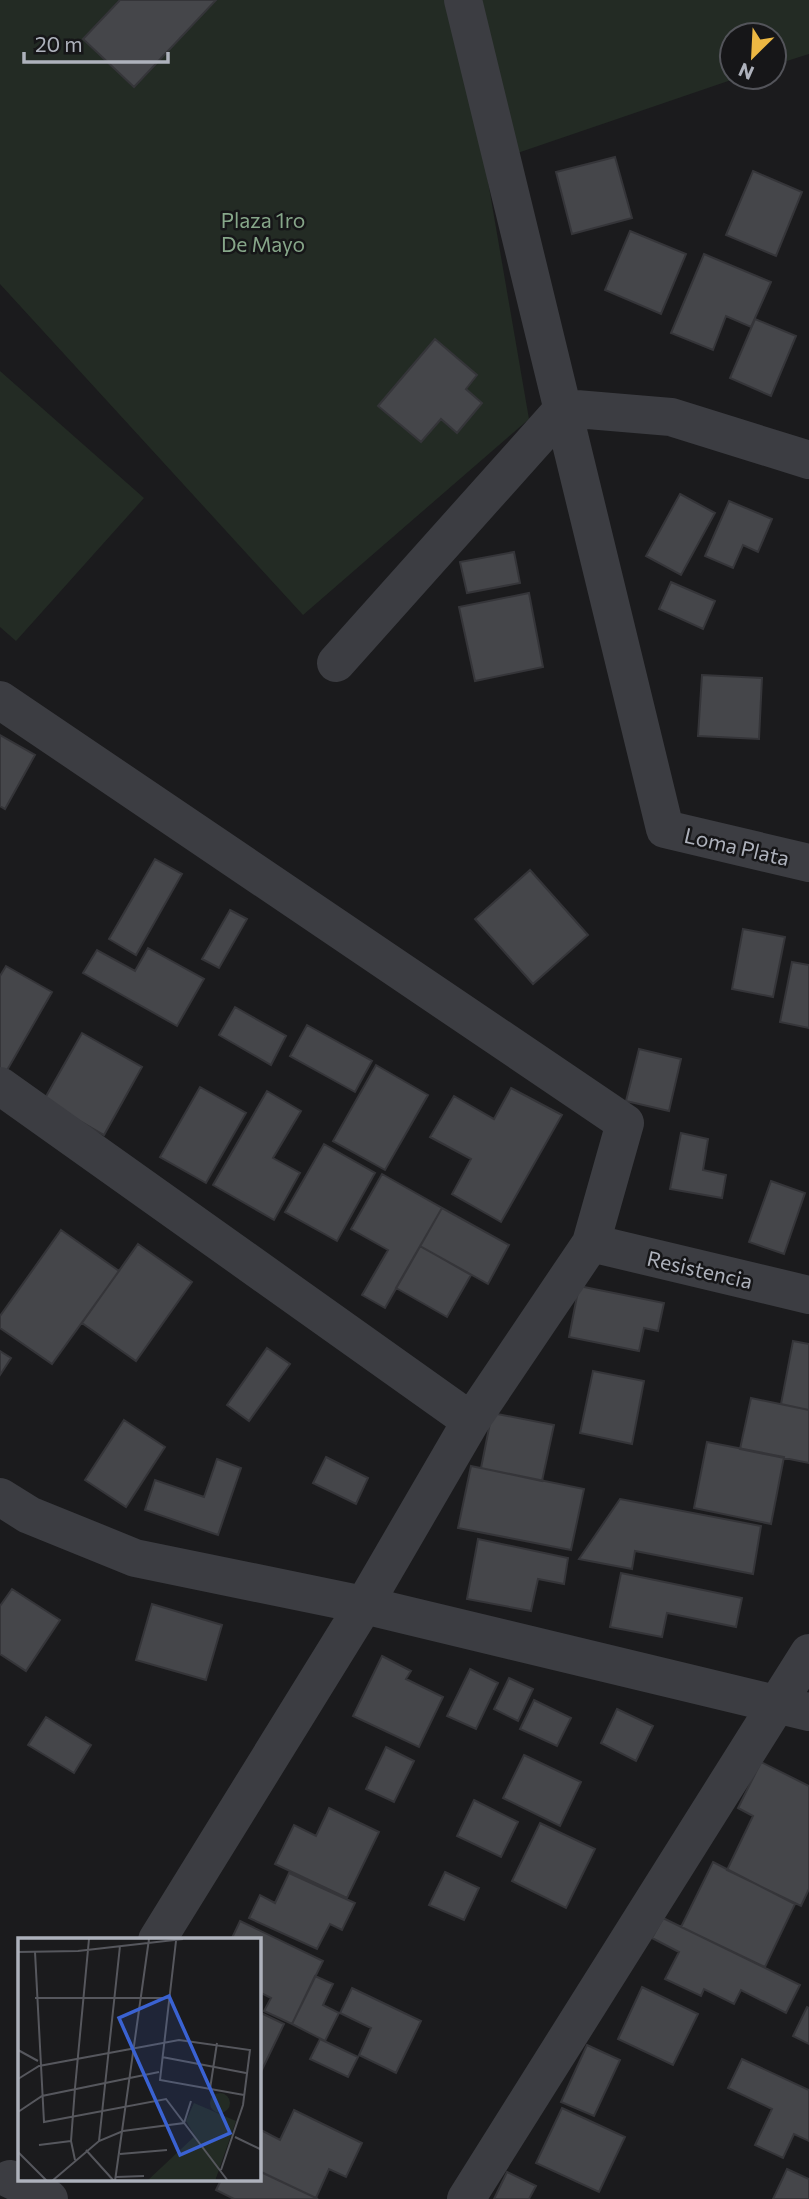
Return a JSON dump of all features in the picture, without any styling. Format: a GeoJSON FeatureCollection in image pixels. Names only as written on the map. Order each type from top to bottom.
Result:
{"type":"FeatureCollection","features":[{"type":"Feature","properties":{"kind":"street"},"geometry":{"type":"LineString","coordinates":[[463,0],[564,408]]}},
{"type":"Feature","properties":{"kind":"street"},"geometry":{"type":"LineString","coordinates":[[564,408],[671,417],[809,460]]}},
{"type":"Feature","properties":{"kind":"street"},"geometry":{"type":"LineString","coordinates":[[336,663],[564,408]]}},
{"type":"Feature","properties":{"kind":"street","name":"Loma Plata"},"geometry":{"type":"LineString","coordinates":[[564,408],[665,829],[809,863]]}},
{"type":"Feature","properties":{"kind":"street"},"geometry":{"type":"LineString","coordinates":[[3,710],[625,1124],[591,1243],[471,1421],[364,1605],[158,1938]]}},
{"type":"Feature","properties":{"kind":"street"},"geometry":{"type":"LineString","coordinates":[[0,1086],[471,1421]]}},
{"type":"Feature","properties":{"kind":"street","name":"Resistencia"},"geometry":{"type":"LineString","coordinates":[[591,1243],[809,1295]]}},
{"type":"Feature","properties":{"kind":"street"},"geometry":{"type":"LineString","coordinates":[[0,1497],[29,1515],[135,1558],[364,1605],[793,1708]]}},
{"type":"Feature","properties":{"kind":"street"},"geometry":{"type":"LineString","coordinates":[[466,2199],[793,1708],[809,1653]]}},
{"type":"Feature","properties":{"kind":"street"},"geometry":{"type":"LineString","coordinates":[[10,2179],[48,2199]]}},
{"type":"Feature","properties":{"kind":"green space","name":"Plaza 1ro De Mayo"},"geometry":{"type":"Polygon","coordinates":[[[0,0],[809,0],[809,54],[788,61],[788,21],[718,21],[718,85],[485,164],[529,419],[303,615],[0,284],[0,0]]]}},
{"type":"Feature","properties":{"kind":"green space"},"geometry":{"type":"Polygon","coordinates":[[[0,371],[144,498],[16,641],[0,627],[0,371]]]}},
{"type":"Feature","properties":{"kind":"building"},"geometry":{"type":"Polygon","coordinates":[[[120,0],[216,0],[134,87],[83,39],[120,0]]]}},
{"type":"Feature","properties":{"kind":"building"},"geometry":{"type":"Polygon","coordinates":[[[615,157],[632,218],[572,234],[556,172],[615,157]]]}},
{"type":"Feature","properties":{"kind":"building"},"geometry":{"type":"Polygon","coordinates":[[[753,171],[802,192],[776,256],[726,235],[753,171]]]}},
{"type":"Feature","properties":{"kind":"building"},"geometry":{"type":"Polygon","coordinates":[[[630,231],[686,254],[661,314],[605,290],[630,231]]]}},
{"type":"Feature","properties":{"kind":"building"},"geometry":{"type":"Polygon","coordinates":[[[704,254],[771,282],[751,327],[726,316],[713,350],[671,333],[704,254]]]}},
{"type":"Feature","properties":{"kind":"building"},"geometry":{"type":"Polygon","coordinates":[[[755,319],[796,336],[771,396],[730,378],[755,319]]]}},
{"type":"Feature","properties":{"kind":"building"},"geometry":{"type":"Polygon","coordinates":[[[435,339],[477,375],[466,389],[482,403],[457,433],[441,419],[421,442],[378,406],[435,339]]]}},
{"type":"Feature","properties":{"kind":"building"},"geometry":{"type":"Polygon","coordinates":[[[680,494],[715,513],[681,575],[646,556],[680,494]]]}},
{"type":"Feature","properties":{"kind":"building"},"geometry":{"type":"Polygon","coordinates":[[[729,501],[772,519],[758,552],[743,545],[733,568],[705,556],[729,501]]]}},
{"type":"Feature","properties":{"kind":"building"},"geometry":{"type":"Polygon","coordinates":[[[514,552],[520,583],[467,593],[460,562],[514,552]]]}},
{"type":"Feature","properties":{"kind":"building"},"geometry":{"type":"Polygon","coordinates":[[[671,582],[715,601],[703,629],[659,609],[671,582]]]}},
{"type":"Feature","properties":{"kind":"building"},"geometry":{"type":"Polygon","coordinates":[[[529,593],[543,667],[475,681],[459,607],[529,593]]]}},
{"type":"Feature","properties":{"kind":"building"},"geometry":{"type":"Polygon","coordinates":[[[702,675],[762,678],[759,739],[698,736],[702,675]]]}},
{"type":"Feature","properties":{"kind":"building"},"geometry":{"type":"Polygon","coordinates":[[[0,735],[35,755],[5,809],[0,806],[0,735]]]}},
{"type":"Feature","properties":{"kind":"building"},"geometry":{"type":"Polygon","coordinates":[[[155,859],[182,874],[136,955],[109,939],[155,859]]]}},
{"type":"Feature","properties":{"kind":"building"},"geometry":{"type":"Polygon","coordinates":[[[530,870],[588,935],[533,984],[475,919],[530,870]]]}},
{"type":"Feature","properties":{"kind":"building"},"geometry":{"type":"Polygon","coordinates":[[[230,910],[247,919],[219,968],[202,959],[230,910]]]}},
{"type":"Feature","properties":{"kind":"building"},"geometry":{"type":"Polygon","coordinates":[[[743,929],[785,937],[773,997],[732,989],[743,929]]]}},
{"type":"Feature","properties":{"kind":"building"},"geometry":{"type":"Polygon","coordinates":[[[148,948],[204,979],[177,1026],[83,973],[97,950],[135,971],[148,948]]]}},
{"type":"Feature","properties":{"kind":"building"},"geometry":{"type":"Polygon","coordinates":[[[792,962],[809,965],[809,1028],[780,1022],[792,962]]]}},
{"type":"Feature","properties":{"kind":"building"},"geometry":{"type":"Polygon","coordinates":[[[6,966],[52,992],[2,1079],[0,976],[6,966]]]}},
{"type":"Feature","properties":{"kind":"building"},"geometry":{"type":"Polygon","coordinates":[[[235,1007],[286,1036],[271,1065],[219,1035],[235,1007]]]}},
{"type":"Feature","properties":{"kind":"building"},"geometry":{"type":"Polygon","coordinates":[[[307,1025],[372,1061],[355,1092],[290,1056],[307,1025]]]}},
{"type":"Feature","properties":{"kind":"building"},"geometry":{"type":"Polygon","coordinates":[[[82,1033],[142,1067],[104,1135],[44,1100],[82,1033]]]}},
{"type":"Feature","properties":{"kind":"building"},"geometry":{"type":"Polygon","coordinates":[[[639,1049],[681,1059],[669,1111],[626,1101],[639,1049]]]}},
{"type":"Feature","properties":{"kind":"building"},"geometry":{"type":"Polygon","coordinates":[[[376,1065],[428,1095],[385,1170],[333,1141],[376,1065]]]}},
{"type":"Feature","properties":{"kind":"building"},"geometry":{"type":"Polygon","coordinates":[[[200,1087],[246,1113],[206,1183],[160,1157],[200,1087]]]}},
{"type":"Feature","properties":{"kind":"building"},"geometry":{"type":"Polygon","coordinates":[[[511,1088],[562,1115],[501,1222],[452,1194],[471,1159],[430,1137],[454,1096],[494,1119],[511,1088]]]}},
{"type":"Feature","properties":{"kind":"building"},"geometry":{"type":"Polygon","coordinates":[[[267,1091],[301,1111],[273,1158],[300,1173],[274,1220],[213,1185],[267,1091]]]}},
{"type":"Feature","properties":{"kind":"building"},"geometry":{"type":"Polygon","coordinates":[[[681,1133],[708,1139],[703,1170],[726,1175],[722,1198],[670,1189],[681,1133]]]}},
{"type":"Feature","properties":{"kind":"building"},"geometry":{"type":"Polygon","coordinates":[[[324,1144],[375,1173],[337,1241],[285,1212],[324,1144]]]}},
{"type":"Feature","properties":{"kind":"building"},"geometry":{"type":"Polygon","coordinates":[[[382,1174],[442,1208],[385,1308],[362,1295],[388,1250],[351,1229],[382,1174]]]}},
{"type":"Feature","properties":{"kind":"building"},"geometry":{"type":"Polygon","coordinates":[[[771,1181],[805,1193],[784,1254],[749,1242],[771,1181]]]}},
{"type":"Feature","properties":{"kind":"building"},"geometry":{"type":"Polygon","coordinates":[[[442,1208],[509,1245],[488,1284],[420,1246],[442,1208]]]}},
{"type":"Feature","properties":{"kind":"building"},"geometry":{"type":"Polygon","coordinates":[[[61,1230],[119,1271],[52,1364],[0,1328],[0,1316],[61,1230]]]}},
{"type":"Feature","properties":{"kind":"building"},"geometry":{"type":"Polygon","coordinates":[[[138,1244],[192,1282],[136,1361],[82,1323],[138,1244]]]}},
{"type":"Feature","properties":{"kind":"building"},"geometry":{"type":"Polygon","coordinates":[[[420,1246],[471,1275],[447,1317],[396,1288],[420,1246]]]}},
{"type":"Feature","properties":{"kind":"building"},"geometry":{"type":"Polygon","coordinates":[[[579,1286],[664,1303],[658,1331],[644,1328],[639,1351],[569,1337],[579,1286]]]}},
{"type":"Feature","properties":{"kind":"building"},"geometry":{"type":"Polygon","coordinates":[[[793,1341],[809,1344],[809,1410],[781,1404],[793,1341]]]}},
{"type":"Feature","properties":{"kind":"building"},"geometry":{"type":"Polygon","coordinates":[[[267,1348],[290,1364],[249,1421],[227,1405],[267,1348]]]}},
{"type":"Feature","properties":{"kind":"building"},"geometry":{"type":"Polygon","coordinates":[[[0,1351],[11,1358],[0,1375],[0,1351]]]}},
{"type":"Feature","properties":{"kind":"building"},"geometry":{"type":"Polygon","coordinates":[[[593,1371],[644,1381],[632,1444],[580,1433],[593,1371]]]}},
{"type":"Feature","properties":{"kind":"building"},"geometry":{"type":"Polygon","coordinates":[[[751,1398],[809,1410],[809,1463],[740,1449],[751,1398]]]}},
{"type":"Feature","properties":{"kind":"building"},"geometry":{"type":"Polygon","coordinates":[[[492,1413],[554,1425],[542,1481],[481,1468],[492,1413]]]}},
{"type":"Feature","properties":{"kind":"building"},"geometry":{"type":"Polygon","coordinates":[[[124,1420],[165,1447],[126,1507],[85,1480],[124,1420]]]}},
{"type":"Feature","properties":{"kind":"building"},"geometry":{"type":"Polygon","coordinates":[[[707,1442],[784,1457],[771,1524],[694,1508],[707,1442]]]}},
{"type":"Feature","properties":{"kind":"building"},"geometry":{"type":"Polygon","coordinates":[[[326,1457],[368,1478],[356,1504],[313,1483],[326,1457]]]}},
{"type":"Feature","properties":{"kind":"building"},"geometry":{"type":"Polygon","coordinates":[[[217,1459],[241,1468],[218,1535],[145,1510],[155,1480],[204,1497],[217,1459]]]}},
{"type":"Feature","properties":{"kind":"building"},"geometry":{"type":"Polygon","coordinates":[[[471,1466],[584,1489],[571,1550],[458,1528],[471,1466]]]}},
{"type":"Feature","properties":{"kind":"building"},"geometry":{"type":"Polygon","coordinates":[[[620,1499],[761,1526],[753,1574],[635,1551],[632,1569],[579,1559],[620,1499]]]}},
{"type":"Feature","properties":{"kind":"building"},"geometry":{"type":"Polygon","coordinates":[[[478,1539],[568,1558],[564,1584],[538,1579],[531,1611],[467,1599],[478,1539]]]}},
{"type":"Feature","properties":{"kind":"building"},"geometry":{"type":"Polygon","coordinates":[[[621,1573],[742,1598],[736,1627],[667,1613],[662,1637],[610,1627],[621,1573]]]}},
{"type":"Feature","properties":{"kind":"building"},"geometry":{"type":"Polygon","coordinates":[[[12,1589],[60,1620],[26,1671],[0,1654],[0,1606],[12,1589]]]}},
{"type":"Feature","properties":{"kind":"building"},"geometry":{"type":"Polygon","coordinates":[[[152,1604],[222,1625],[206,1680],[136,1660],[152,1604]]]}},
{"type":"Feature","properties":{"kind":"building"},"geometry":{"type":"Polygon","coordinates":[[[382,1656],[411,1671],[406,1679],[443,1697],[419,1747],[353,1716],[382,1656]]]}},
{"type":"Feature","properties":{"kind":"building"},"geometry":{"type":"Polygon","coordinates":[[[470,1669],[498,1683],[476,1729],[447,1716],[470,1669]]]}},
{"type":"Feature","properties":{"kind":"building"},"geometry":{"type":"Polygon","coordinates":[[[509,1678],[533,1689],[518,1721],[494,1709],[509,1678]]]}},
{"type":"Feature","properties":{"kind":"building"},"geometry":{"type":"Polygon","coordinates":[[[534,1700],[571,1718],[557,1746],[520,1729],[534,1700]]]}},
{"type":"Feature","properties":{"kind":"building"},"geometry":{"type":"Polygon","coordinates":[[[617,1709],[653,1726],[636,1761],[601,1743],[617,1709]]]}},
{"type":"Feature","properties":{"kind":"building"},"geometry":{"type":"Polygon","coordinates":[[[46,1717],[91,1745],[74,1773],[28,1745],[46,1717]]]}},
{"type":"Feature","properties":{"kind":"building"},"geometry":{"type":"Polygon","coordinates":[[[386,1747],[414,1761],[394,1802],[366,1789],[386,1747]]]}},
{"type":"Feature","properties":{"kind":"building"},"geometry":{"type":"Polygon","coordinates":[[[524,1755],[581,1782],[560,1826],[503,1798],[524,1755]]]}},
{"type":"Feature","properties":{"kind":"building"},"geometry":{"type":"Polygon","coordinates":[[[761,1762],[809,1786],[809,1889],[801,1906],[727,1870],[753,1816],[738,1808],[761,1762]]]}},
{"type":"Feature","properties":{"kind":"building"},"geometry":{"type":"Polygon","coordinates":[[[474,1800],[518,1822],[501,1857],[457,1836],[474,1800]]]}},
{"type":"Feature","properties":{"kind":"building"},"geometry":{"type":"Polygon","coordinates":[[[329,1808],[379,1832],[347,1898],[275,1864],[294,1825],[316,1836],[329,1808]]]}},
{"type":"Feature","properties":{"kind":"building"},"geometry":{"type":"Polygon","coordinates":[[[540,1823],[595,1849],[566,1908],[512,1881],[540,1823]]]}},
{"type":"Feature","properties":{"kind":"building"},"geometry":{"type":"Polygon","coordinates":[[[713,1862],[795,1904],[765,1967],[681,1927],[713,1862]]]}},
{"type":"Feature","properties":{"kind":"building"},"geometry":{"type":"Polygon","coordinates":[[[445,1872],[479,1888],[464,1920],[429,1905],[445,1872]]]}},
{"type":"Feature","properties":{"kind":"building"},"geometry":{"type":"Polygon","coordinates":[[[289,1873],[355,1903],[342,1930],[330,1924],[317,1949],[249,1918],[260,1895],[275,1903],[289,1873]]]}},
{"type":"Feature","properties":{"kind":"building"},"geometry":{"type":"Polygon","coordinates":[[[663,1918],[800,1985],[786,2013],[741,1990],[734,2004],[704,1989],[701,1996],[665,1979],[679,1952],[652,1938],[663,1918]]]}},
{"type":"Feature","properties":{"kind":"building"},"geometry":{"type":"Polygon","coordinates":[[[240,1921],[323,1961],[292,2024],[264,2011],[271,1998],[261,1993],[261,1938],[232,1938],[240,1921]]]}},
{"type":"Feature","properties":{"kind":"building"},"geometry":{"type":"Polygon","coordinates":[[[315,1976],[333,1984],[323,2005],[339,2013],[325,2041],[292,2024],[315,1976]]]}},
{"type":"Feature","properties":{"kind":"building"},"geometry":{"type":"Polygon","coordinates":[[[642,1987],[698,2014],[673,2065],[618,2039],[642,1987]]]}},
{"type":"Feature","properties":{"kind":"building"},"geometry":{"type":"Polygon","coordinates":[[[352,1988],[421,2021],[396,2073],[359,2055],[371,2028],[340,2013],[352,1988]]]}},
{"type":"Feature","properties":{"kind":"building"},"geometry":{"type":"Polygon","coordinates":[[[807,2007],[809,2008],[809,2044],[793,2036],[807,2007]]]}},
{"type":"Feature","properties":{"kind":"building"},"geometry":{"type":"Polygon","coordinates":[[[261,2013],[284,2024],[261,2072],[261,2013]]]}},
{"type":"Feature","properties":{"kind":"building"},"geometry":{"type":"Polygon","coordinates":[[[320,2039],[358,2057],[348,2077],[310,2059],[320,2039]]]}},
{"type":"Feature","properties":{"kind":"building"},"geometry":{"type":"Polygon","coordinates":[[[587,2045],[620,2060],[594,2116],[561,2102],[587,2045]]]}},
{"type":"Feature","properties":{"kind":"building"},"geometry":{"type":"Polygon","coordinates":[[[742,2059],[809,2090],[809,2141],[794,2134],[783,2158],[755,2145],[772,2109],[728,2088],[742,2059]]]}},
{"type":"Feature","properties":{"kind":"building"},"geometry":{"type":"Polygon","coordinates":[[[562,2108],[625,2137],[599,2192],[536,2163],[562,2108]]]}},
{"type":"Feature","properties":{"kind":"building"},"geometry":{"type":"Polygon","coordinates":[[[294,2110],[362,2143],[346,2177],[329,2169],[316,2198],[261,2172],[261,2130],[280,2140],[294,2110]]]}},
{"type":"Feature","properties":{"kind":"building"},"geometry":{"type":"Polygon","coordinates":[[[787,2169],[809,2179],[809,2199],[773,2199],[787,2169]]]}},
{"type":"Feature","properties":{"kind":"building"},"geometry":{"type":"Polygon","coordinates":[[[261,2172],[318,2199],[234,2199],[216,2190],[220,2182],[261,2182],[261,2172]]]}},
{"type":"Feature","properties":{"kind":"building"},"geometry":{"type":"Polygon","coordinates":[[[507,2172],[536,2186],[529,2199],[494,2199],[507,2172]]]}}]}
